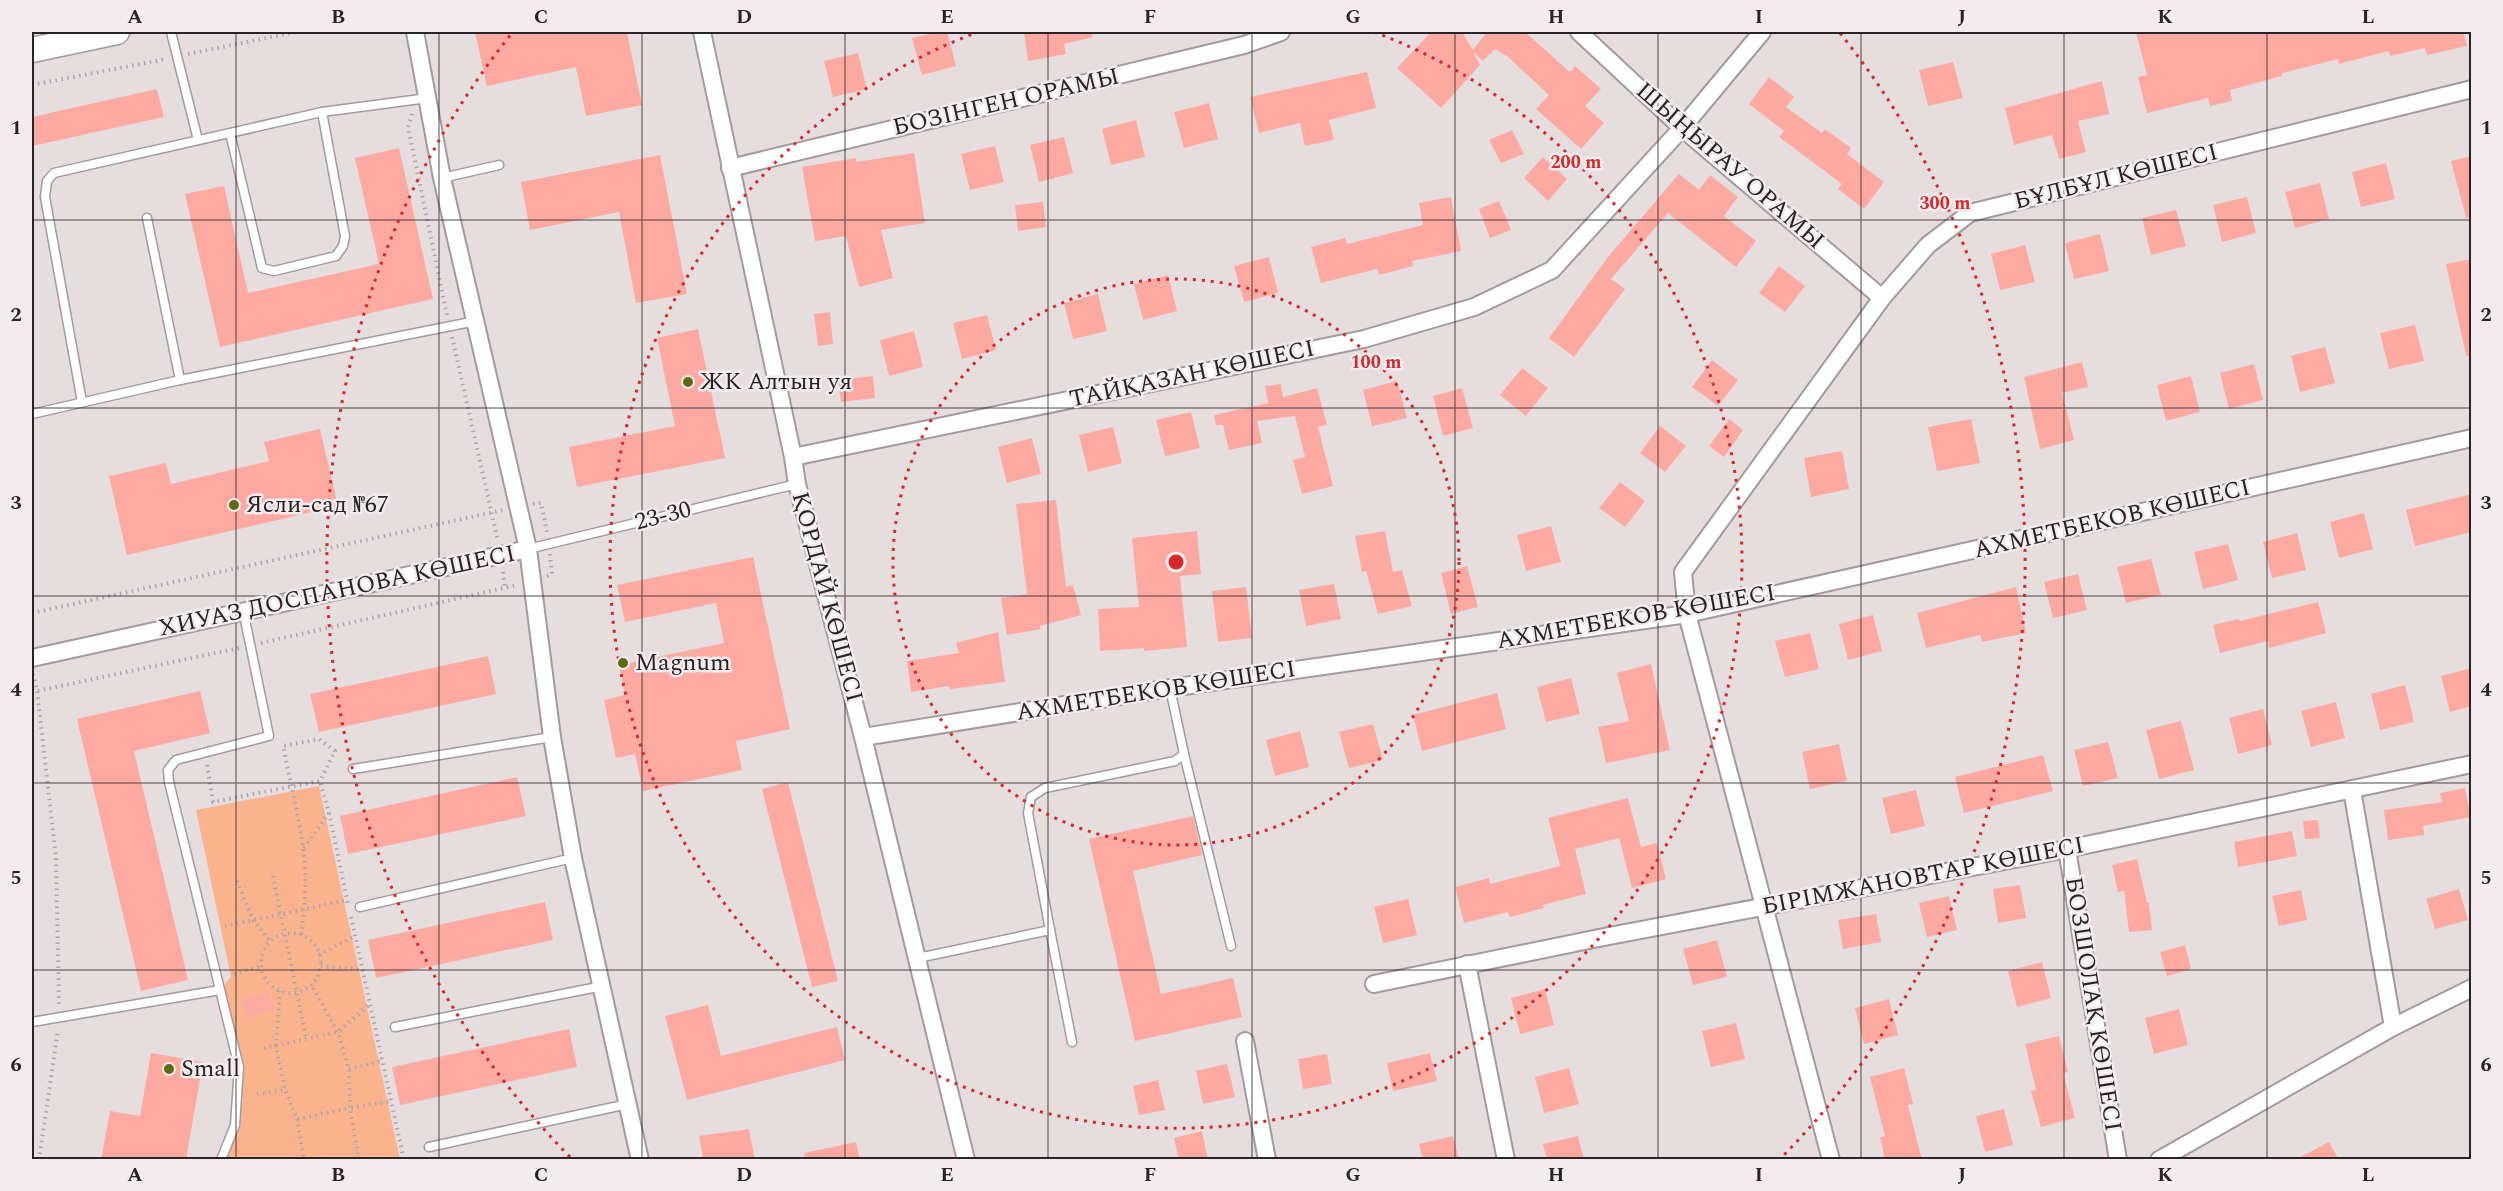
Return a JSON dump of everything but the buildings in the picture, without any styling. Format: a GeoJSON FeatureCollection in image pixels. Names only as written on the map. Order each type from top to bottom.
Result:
{"type":"FeatureCollection","features":[{"type":"Feature","properties":{"kind":"street"},"geometry":{"type":"LineString","coordinates":[[32,50],[117,32]]}},
{"type":"Feature","properties":{"kind":"street"},"geometry":{"type":"LineString","coordinates":[[416,32],[422,99],[528,549]]}},
{"type":"Feature","properties":{"kind":"street","name":"ҚОРДАЙ КӨШЕСІ"},"geometry":{"type":"LineString","coordinates":[[702,32],[794,457],[797,484],[863,737],[966,1160]]}},
{"type":"Feature","properties":{"kind":"street","name":"БОЗІНГЕН ОРАМЫ"},"geometry":{"type":"LineString","coordinates":[[730,168],[1244,45],[1281,32]]}},
{"type":"Feature","properties":{"kind":"street","name":"ШЫҢЫРАУ ОРАМЫ"},"geometry":{"type":"LineString","coordinates":[[1579,32],[1682,128],[1882,298]]}},
{"type":"Feature","properties":{"kind":"street","name":"ТАЙҚАЗАН КӨШЕСІ"},"geometry":{"type":"LineString","coordinates":[[794,457],[1364,339],[1474,307],[1552,270],[1682,128],[1762,32]]}},
{"type":"Feature","properties":{"kind":"street","name":"БҰЛБҰЛ КӨШЕСІ"},"geometry":{"type":"LineString","coordinates":[[1831,1160],[1687,614],[1683,572],[1882,298],[1928,245],[1970,213],[2472,89]]}},
{"type":"Feature","properties":{"kind":"street","name":"АХМЕТБЕКОВ КӨШЕСІ"},"geometry":{"type":"LineString","coordinates":[[863,737],[1170,688],[1687,614],[2472,438]]}},
{"type":"Feature","properties":{"kind":"street","name":"ХИУАЗ ДОСПАНОВА КӨШЕСІ"},"geometry":{"type":"LineString","coordinates":[[32,658],[528,549],[552,736],[573,858],[640,1160]]}},
{"type":"Feature","properties":{"kind":"street","name":"БІРІМЖАНОВТАР КӨШЕСІ"},"geometry":{"type":"LineString","coordinates":[[1374,984],[1467,964],[2067,849],[2472,764]]}},
{"type":"Feature","properties":{"kind":"street"},"geometry":{"type":"LineString","coordinates":[[2352,790],[2392,1027]]}},
{"type":"Feature","properties":{"kind":"street","name":"БОЗШОЛАҚ КӨШЕСІ"},"geometry":{"type":"LineString","coordinates":[[2067,849],[2118,1160]]}},
{"type":"Feature","properties":{"kind":"street"},"geometry":{"type":"LineString","coordinates":[[1467,964],[1506,1160]]}},
{"type":"Feature","properties":{"kind":"street"},"geometry":{"type":"LineString","coordinates":[[2159,1160],[2392,1027],[2472,988]]}},
{"type":"Feature","properties":{"kind":"street"},"geometry":{"type":"LineString","coordinates":[[1245,1041],[1266,1152]]}},
{"type":"Feature","properties":{"kind":"lane"},"geometry":{"type":"LineString","coordinates":[[171,32],[198,140]]}},
{"type":"Feature","properties":{"kind":"lane"},"geometry":{"type":"LineString","coordinates":[[82,402],[45,197],[47,181],[54,172],[322,112],[422,99]]}},
{"type":"Feature","properties":{"kind":"lane"},"geometry":{"type":"LineString","coordinates":[[230,133],[262,268],[274,271],[336,256],[343,246],[345,236],[322,112]]}},
{"type":"Feature","properties":{"kind":"lane"},"geometry":{"type":"LineString","coordinates":[[442,178],[499,165]]}},
{"type":"Feature","properties":{"kind":"lane"},"geometry":{"type":"LineString","coordinates":[[147,218],[180,380]]}},
{"type":"Feature","properties":{"kind":"lane"},"geometry":{"type":"LineString","coordinates":[[32,414],[180,380],[476,321]]}},
{"type":"Feature","properties":{"kind":"lane","name":"23-30"},"geometry":{"type":"LineString","coordinates":[[528,549],[797,484]]}},
{"type":"Feature","properties":{"kind":"lane"},"geometry":{"type":"LineString","coordinates":[[221,1160],[235,1125],[239,1067],[168,770],[176,760],[269,736],[243,610]]}},
{"type":"Feature","properties":{"kind":"lane"},"geometry":{"type":"LineString","coordinates":[[1170,688],[1231,946]]}},
{"type":"Feature","properties":{"kind":"lane"},"geometry":{"type":"LineString","coordinates":[[353,770],[552,736]]}},
{"type":"Feature","properties":{"kind":"lane"},"geometry":{"type":"LineString","coordinates":[[1072,1042],[1028,813],[1031,797],[1045,788],[1175,761],[1184,754]]}},
{"type":"Feature","properties":{"kind":"lane"},"geometry":{"type":"LineString","coordinates":[[360,908],[573,858]]}},
{"type":"Feature","properties":{"kind":"lane"},"geometry":{"type":"LineString","coordinates":[[918,958],[1050,930]]}},
{"type":"Feature","properties":{"kind":"lane"},"geometry":{"type":"LineString","coordinates":[[395,1027],[603,986]]}},
{"type":"Feature","properties":{"kind":"lane"},"geometry":{"type":"LineString","coordinates":[[32,1022],[220,990]]}},
{"type":"Feature","properties":{"kind":"lane"},"geometry":{"type":"LineString","coordinates":[[429,1147],[629,1104]]}},
{"type":"Feature","properties":{"kind":"path"},"geometry":{"type":"LineString","coordinates":[[422,99],[408,127],[449,326],[493,513],[505,588]]}},
{"type":"Feature","properties":{"kind":"path"},"geometry":{"type":"LineString","coordinates":[[32,613],[518,506]]}},
{"type":"Feature","properties":{"kind":"path"},"geometry":{"type":"LineString","coordinates":[[32,692],[532,581]]}},
{"type":"Feature","properties":{"kind":"path"},"geometry":{"type":"LineString","coordinates":[[32,669],[37,690],[56,858],[60,1018],[39,1160]]}},
{"type":"Feature","properties":{"kind":"path"},"geometry":{"type":"LineString","coordinates":[[301,935],[304,910],[304,849],[283,746],[319,738],[335,751],[320,780],[404,1160]]}},
{"type":"Feature","properties":{"kind":"path"},"geometry":{"type":"LineString","coordinates":[[204,752],[213,802],[320,780]]}},
{"type":"Feature","properties":{"kind":"path"},"geometry":{"type":"LineString","coordinates":[[304,849],[329,813]]}},
{"type":"Feature","properties":{"kind":"path"},"geometry":{"type":"LineString","coordinates":[[273,876],[306,1038]]}},
{"type":"Feature","properties":{"kind":"path"},"geometry":{"type":"LineString","coordinates":[[237,881],[253,920],[270,941]]}},
{"type":"Feature","properties":{"kind":"path"},"geometry":{"type":"LineString","coordinates":[[225,926],[347,900]]}},
{"type":"Feature","properties":{"kind":"path"},"geometry":{"type":"LineString","coordinates":[[284,934],[301,935],[310,941],[320,955],[321,966],[318,976],[311,985],[297,993],[280,991],[267,982],[261,966],[261,955],[270,941],[284,934]]}},
{"type":"Feature","properties":{"kind":"path"},"geometry":{"type":"LineString","coordinates":[[320,955],[356,936]]}},
{"type":"Feature","properties":{"kind":"path"},"geometry":{"type":"LineString","coordinates":[[234,974],[261,966]]}},
{"type":"Feature","properties":{"kind":"path"},"geometry":{"type":"LineString","coordinates":[[321,966],[363,970]]}},
{"type":"Feature","properties":{"kind":"path"},"geometry":{"type":"LineString","coordinates":[[311,985],[338,1032],[349,1069],[350,1108],[359,1160]]}},
{"type":"Feature","properties":{"kind":"path"},"geometry":{"type":"LineString","coordinates":[[280,991],[276,1046],[285,1090],[297,1119],[304,1160]]}},
{"type":"Feature","properties":{"kind":"path"},"geometry":{"type":"LineString","coordinates":[[264,1048],[338,1032],[370,1005]]}},
{"type":"Feature","properties":{"kind":"path"},"geometry":{"type":"LineString","coordinates":[[349,1069],[382,1061]]}},
{"type":"Feature","properties":{"kind":"path"},"geometry":{"type":"LineString","coordinates":[[257,1094],[285,1090]]}},
{"type":"Feature","properties":{"kind":"path"},"geometry":{"type":"LineString","coordinates":[[297,1119],[392,1101]]}},
{"type":"Feature","properties":{"kind":"shaded area"},"geometry":{"type":"Polygon","coordinates":[[[319,786],[400,1159],[222,1159],[243,1100],[220,990],[231,977],[196,810],[319,786]]]}},
{"type":"Feature","properties":{"kind":"place","name":"ЖК Алтын уя"},"geometry":{"type":"Point","coordinates":[688,382]}},
{"type":"Feature","properties":{"kind":"place","name":"Ясли-сад №67"},"geometry":{"type":"Point","coordinates":[234,505]}},
{"type":"Feature","properties":{"kind":"place","name":"Magnum"},"geometry":{"type":"Point","coordinates":[623,663]}},
{"type":"Feature","properties":{"kind":"place","name":"Small"},"geometry":{"type":"Point","coordinates":[169,1069]}}]}
